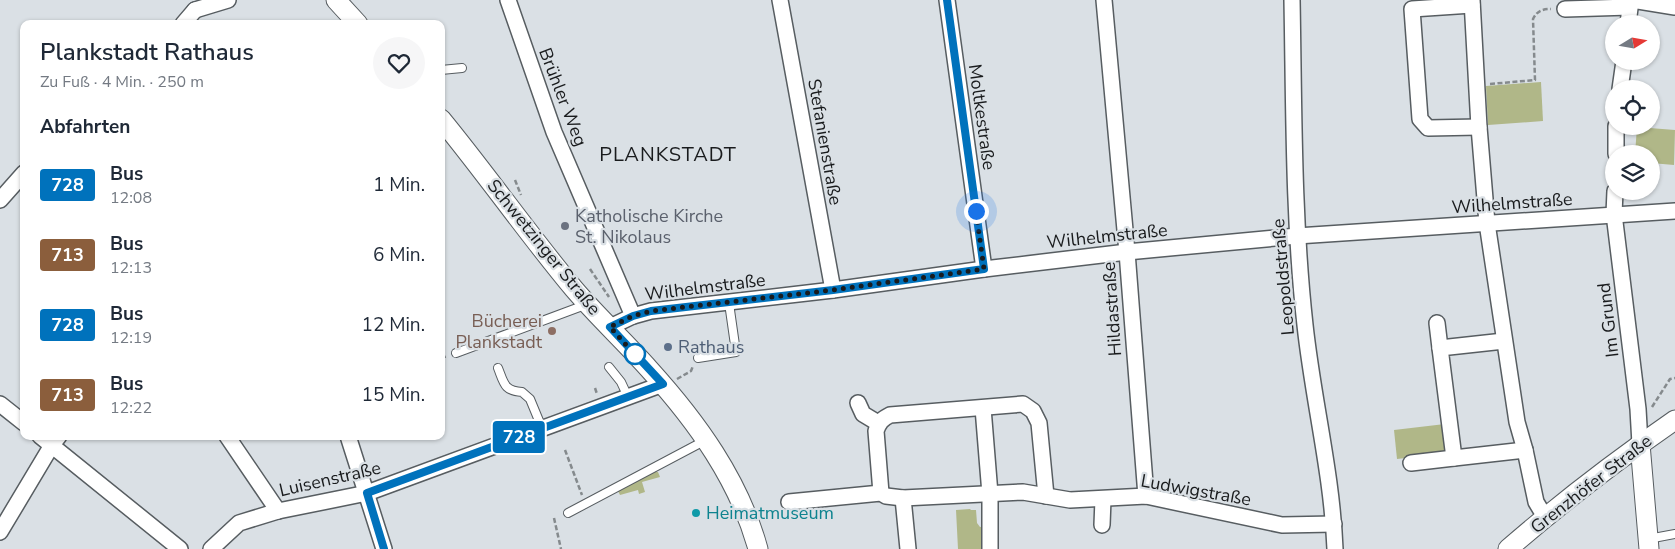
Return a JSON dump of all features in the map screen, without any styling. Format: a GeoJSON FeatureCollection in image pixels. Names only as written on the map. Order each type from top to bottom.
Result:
{"type":"FeatureCollection","features":[{"type":"Feature","properties":{"kind":"street"},"geometry":{"type":"LineString","coordinates":[[194,11],[228,0]]}},
{"type":"Feature","properties":{"kind":"street"},"geometry":{"type":"LineString","coordinates":[[336,0],[354,20]]}},
{"type":"Feature","properties":{"kind":"street","name":"Brühler Weg"},"geometry":{"type":"LineString","coordinates":[[508,0],[554,132],[633,316]]}},
{"type":"Feature","properties":{"kind":"street","name":"Stefanienstraße"},"geometry":{"type":"LineString","coordinates":[[780,0],[833,290]]}},
{"type":"Feature","properties":{"kind":"street","name":"Moltkestraße"},"geometry":{"type":"LineString","coordinates":[[947,0],[984,269]]}},
{"type":"Feature","properties":{"kind":"street","name":"Hildastraße"},"geometry":{"type":"LineString","coordinates":[[1104,0],[1127,252],[1146,496]]}},
{"type":"Feature","properties":{"kind":"street","name":"Leopoldstraße"},"geometry":{"type":"LineString","coordinates":[[1292,0],[1297,236],[1305,326],[1328,466],[1335,549]]}},
{"type":"Feature","properties":{"kind":"street"},"geometry":{"type":"LineString","coordinates":[[1629,15],[1631,2]]}},
{"type":"Feature","properties":{"kind":"street"},"geometry":{"type":"LineString","coordinates":[[1565,9],[1631,2],[1675,6]]}},
{"type":"Feature","properties":{"kind":"street"},"geometry":{"type":"LineString","coordinates":[[1479,127],[1428,128],[1420,119],[1412,9],[1472,3],[1487,224],[1517,422],[1536,502],[1545,517]]}},
{"type":"Feature","properties":{"kind":"street","name":"Schwetzinger Straße"},"geometry":{"type":"LineString","coordinates":[[445,124],[555,266],[587,304],[664,386],[706,440],[729,476],[758,549]]}},
{"type":"Feature","properties":{"kind":"street"},"geometry":{"type":"LineString","coordinates":[[0,200],[20,178]]}},
{"type":"Feature","properties":{"kind":"street","name":"Im Grund"},"geometry":{"type":"LineString","coordinates":[[1615,200],[1614,214],[1638,409],[1640,444]]}},
{"type":"Feature","properties":{"kind":"street","name":"Wilhelmstraße"},"geometry":{"type":"LineString","coordinates":[[610,327],[633,316],[651,311],[729,303],[1127,252],[1297,236],[1675,211]]}},
{"type":"Feature","properties":{"kind":"street"},"geometry":{"type":"LineString","coordinates":[[1437,323],[1454,458]]}},
{"type":"Feature","properties":{"kind":"street"},"geometry":{"type":"LineString","coordinates":[[1440,348],[1504,342]]}},
{"type":"Feature","properties":{"kind":"street","name":"Luisenstraße"},"geometry":{"type":"LineString","coordinates":[[211,549],[239,523],[278,511],[367,493],[542,428],[561,426],[628,397],[664,386]]}},
{"type":"Feature","properties":{"kind":"street"},"geometry":{"type":"LineString","coordinates":[[858,403],[863,414],[878,424]]}},
{"type":"Feature","properties":{"kind":"street"},"geometry":{"type":"LineString","coordinates":[[0,404],[20,420]]}},
{"type":"Feature","properties":{"kind":"street"},"geometry":{"type":"LineString","coordinates":[[881,493],[876,431],[878,424],[884,418],[890,415],[1023,404],[1037,416],[1039,422],[1046,496]]}},
{"type":"Feature","properties":{"kind":"street"},"geometry":{"type":"LineString","coordinates":[[983,408],[990,494],[990,549]]}},
{"type":"Feature","properties":{"kind":"street","name":"Grenzhöfer Straße"},"geometry":{"type":"LineString","coordinates":[[1508,549],[1545,517],[1640,444],[1675,420]]}},
{"type":"Feature","properties":{"kind":"street"},"geometry":{"type":"LineString","coordinates":[[0,532],[49,440]]}},
{"type":"Feature","properties":{"kind":"street"},"geometry":{"type":"LineString","coordinates":[[51,440],[180,549]]}},
{"type":"Feature","properties":{"kind":"street"},"geometry":{"type":"LineString","coordinates":[[230,440],[278,511]]}},
{"type":"Feature","properties":{"kind":"street"},"geometry":{"type":"LineString","coordinates":[[349,440],[384,549]]}},
{"type":"Feature","properties":{"kind":"street"},"geometry":{"type":"LineString","coordinates":[[1640,444],[1649,544]]}},
{"type":"Feature","properties":{"kind":"street"},"geometry":{"type":"LineString","coordinates":[[1411,463],[1525,450]]}},
{"type":"Feature","properties":{"kind":"street","name":"Ludwigstraße"},"geometry":{"type":"LineString","coordinates":[[789,502],[881,493],[886,496],[903,498],[1023,492],[1070,500],[1146,496],[1282,525],[1334,524]]}},
{"type":"Feature","properties":{"kind":"street"},"geometry":{"type":"LineString","coordinates":[[903,498],[908,549]]}},
{"type":"Feature","properties":{"kind":"street"},"geometry":{"type":"LineString","coordinates":[[1102,525],[1103,499]]}},
{"type":"Feature","properties":{"kind":"lane"},"geometry":{"type":"LineString","coordinates":[[445,70],[462,68]]}},
{"type":"Feature","properties":{"kind":"lane"},"geometry":{"type":"LineString","coordinates":[[698,358],[736,352],[729,303]]}},
{"type":"Feature","properties":{"kind":"lane"},"geometry":{"type":"LineString","coordinates":[[456,353],[587,304]]}},
{"type":"Feature","properties":{"kind":"lane"},"geometry":{"type":"LineString","coordinates":[[609,367],[621,382],[628,397]]}},
{"type":"Feature","properties":{"kind":"lane"},"geometry":{"type":"LineString","coordinates":[[498,368],[505,386],[511,392],[522,392],[530,398],[542,428]]}},
{"type":"Feature","properties":{"kind":"lane"},"geometry":{"type":"LineString","coordinates":[[568,513],[706,440]]}},
{"type":"Feature","properties":{"kind":"lane"},"geometry":{"type":"LineString","coordinates":[[1649,544],[1675,534]]}},
{"type":"Feature","properties":{"kind":"path"},"geometry":{"type":"LineString","coordinates":[[1477,85],[1535,80],[1533,19],[1536,13],[1544,9],[1565,9]]}},
{"type":"Feature","properties":{"kind":"path"},"geometry":{"type":"LineString","coordinates":[[515,180],[521,195],[518,197]]}},
{"type":"Feature","properties":{"kind":"path"},"geometry":{"type":"LineString","coordinates":[[664,386],[691,371],[698,358]]}},
{"type":"Feature","properties":{"kind":"path"},"geometry":{"type":"LineString","coordinates":[[1638,409],[1651,408],[1670,379],[1675,378]]}},
{"type":"Feature","properties":{"kind":"path"},"geometry":{"type":"LineString","coordinates":[[565,450],[581,493]]}},
{"type":"Feature","properties":{"kind":"path"},"geometry":{"type":"LineString","coordinates":[[554,518],[561,549]]}},
{"type":"Feature","properties":{"kind":"green space"},"geometry":{"type":"Polygon","coordinates":[[[1541,82],[1543,121],[1488,125],[1486,86],[1541,82]]]}},
{"type":"Feature","properties":{"kind":"green space"},"geometry":{"type":"Polygon","coordinates":[[[1660,129],[1675,130],[1674,165],[1660,164],[1660,145],[1636,145],[1636,135],[1660,135],[1660,129]]]}},
{"type":"Feature","properties":{"kind":"green space"},"geometry":{"type":"Polygon","coordinates":[[[1445,424],[1449,453],[1397,459],[1394,430],[1445,424]]]}},
{"type":"Feature","properties":{"kind":"green space"},"geometry":{"type":"Polygon","coordinates":[[[658,472],[660,477],[642,482],[645,492],[639,494],[638,490],[620,495],[618,491],[658,472]]]}},
{"type":"Feature","properties":{"kind":"green space"},"geometry":{"type":"Polygon","coordinates":[[[956,510],[976,510],[977,523],[980,527],[986,526],[987,549],[958,549],[956,510]]]}},
{"type":"Feature","properties":{"kind":"bus line","name":"728"},"geometry":{"type":"LineString","coordinates":[[384,549],[367,493],[663,384],[610,327],[633,316],[651,311],[833,290],[984,269],[947,0]]}},
{"type":"Feature","properties":{"kind":"place","name":"Katholische Kirche St. Nikolaus"},"geometry":{"type":"Point","coordinates":[565,226]}},
{"type":"Feature","properties":{"kind":"place","name":"Bücherei Plankstadt"},"geometry":{"type":"Point","coordinates":[552,331]}},
{"type":"Feature","properties":{"kind":"place","name":"Rathaus"},"geometry":{"type":"Point","coordinates":[668,347]}},
{"type":"Feature","properties":{"kind":"place","name":"Heimatmuseum"},"geometry":{"type":"Point","coordinates":[696,513]}},
{"type":"Feature","properties":{"kind":"district","name":"PLANKSTADT"},"geometry":{"type":"Point","coordinates":[668,154]}},
{"type":"Feature","properties":{"kind":"route"},"geometry":{"type":"LineString","coordinates":[[635,354],[636,356],[610,327],[633,316],[651,311],[833,290],[984,269],[976,211]]}}]}
